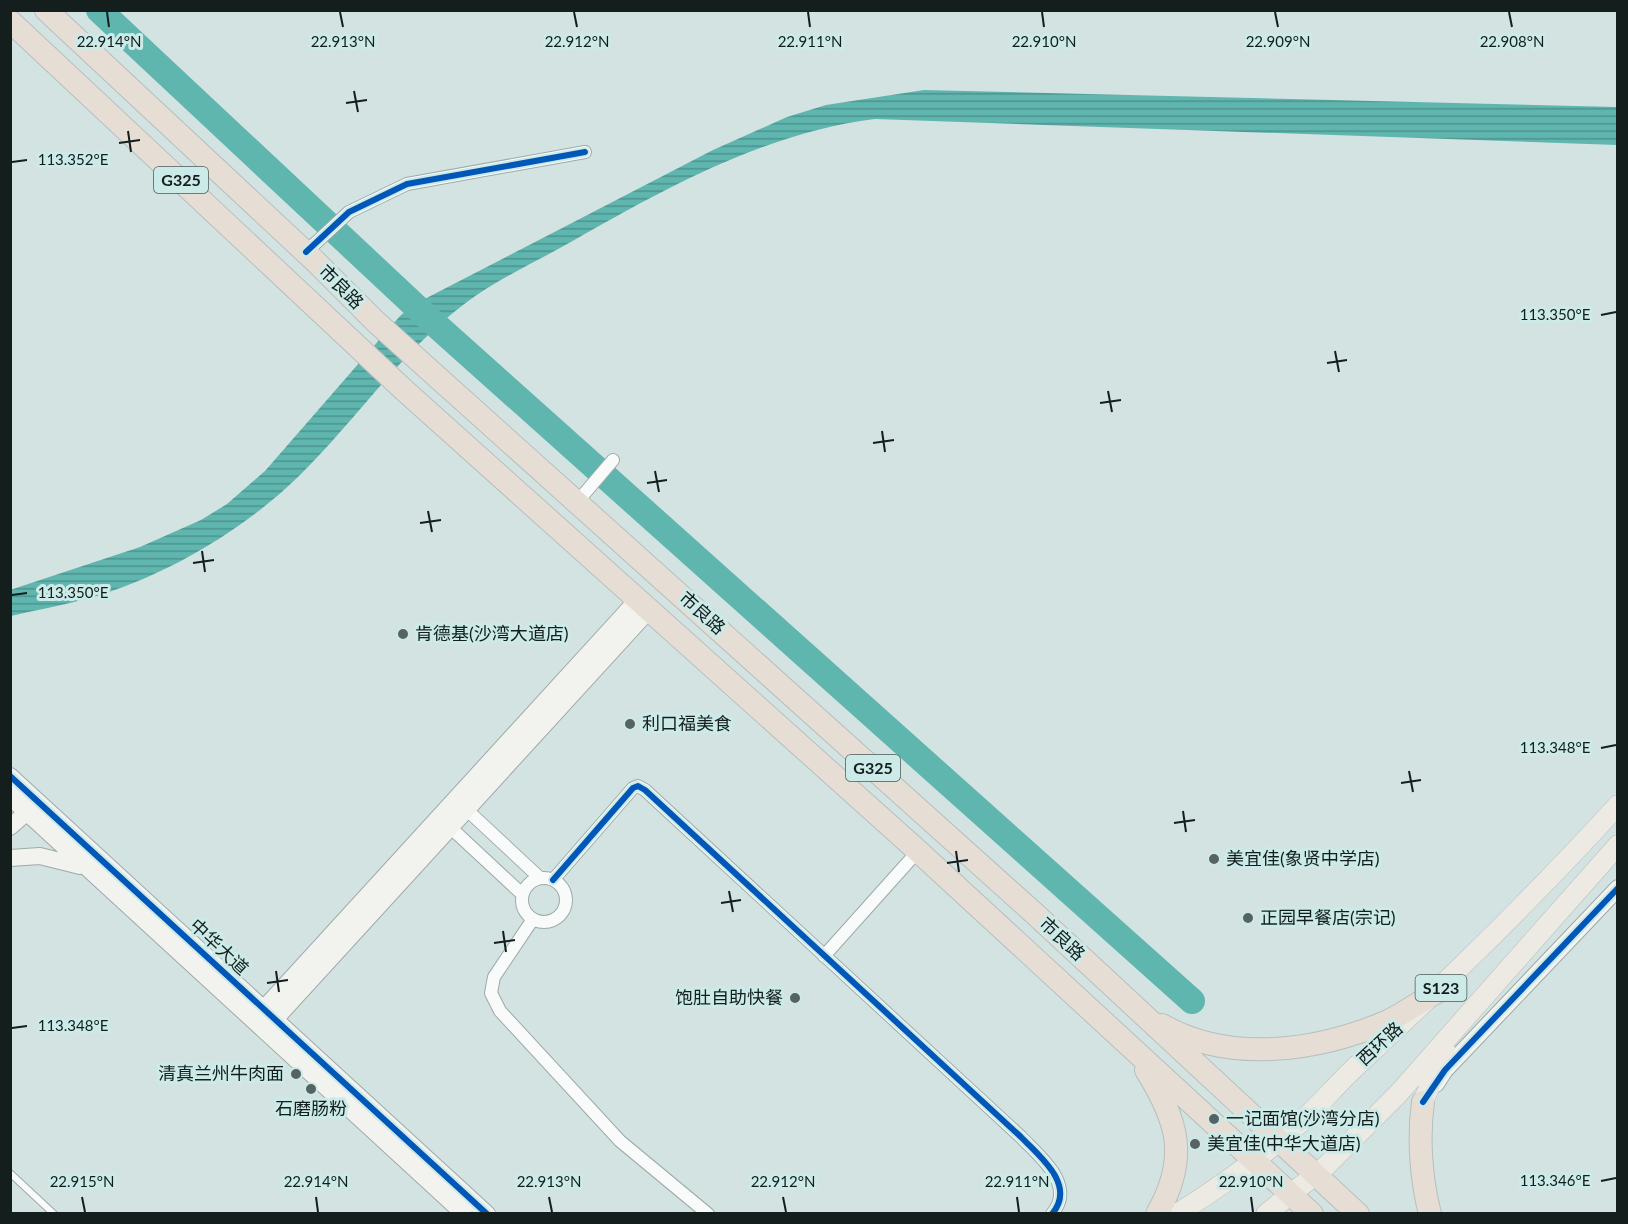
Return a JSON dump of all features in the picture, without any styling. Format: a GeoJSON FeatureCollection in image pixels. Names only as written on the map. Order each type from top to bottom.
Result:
{"type":"FeatureCollection","features":[{"type":"Feature","properties":{"kind":"highway","name":"市良路"},"geometry":{"type":"LineString","coordinates":[[46,10],[311,248],[376,322],[425,366],[582,496],[1358,1214]]}},
{"type":"Feature","properties":{"kind":"highway","name":"市良路"},"geometry":{"type":"LineString","coordinates":[[10,21],[404,390],[645,603],[1110,1026],[1312,1214]]}},
{"type":"Feature","properties":{"kind":"highway"},"geometry":{"type":"LineString","coordinates":[[1110,1026],[1136,1008],[1168,1028],[1220,1044],[1255,1049],[1285,1048],[1320,1043],[1354,1034],[1389,1020],[1439,991]]}},
{"type":"Feature","properties":{"kind":"highway"},"geometry":{"type":"LineString","coordinates":[[1133,1048],[1168,1107],[1175,1132],[1178,1154],[1175,1175],[1157,1214]]}},
{"type":"Feature","properties":{"kind":"highway"},"geometry":{"type":"LineString","coordinates":[[1423,1102],[1420,1122],[1422,1161],[1430,1214]]}},
{"type":"Feature","properties":{"kind":"main road","name":"西环路"},"geometry":{"type":"LineString","coordinates":[[1178,1214],[1216,1189],[1279,1140],[1439,991],[1574,854],[1617,805]]}},
{"type":"Feature","properties":{"kind":"main road","name":"S123"},"geometry":{"type":"LineString","coordinates":[[1266,1214],[1316,1174],[1398,1094],[1617,845]]}},
{"type":"Feature","properties":{"kind":"main road"},"geometry":{"type":"LineString","coordinates":[[1423,1102],[1455,1029]]}},
{"type":"Feature","properties":{"kind":"street"},"geometry":{"type":"LineString","coordinates":[[311,248],[349,212],[407,184],[585,152]]}},
{"type":"Feature","properties":{"kind":"street"},"geometry":{"type":"LineString","coordinates":[[582,496],[613,460]]}},
{"type":"Feature","properties":{"kind":"street"},"geometry":{"type":"LineString","coordinates":[[264,1020],[451,828],[645,603]]}},
{"type":"Feature","properties":{"kind":"street"},"geometry":{"type":"LineString","coordinates":[[264,1020],[645,603]]}},
{"type":"Feature","properties":{"kind":"street","name":"中华大道"},"geometry":{"type":"LineString","coordinates":[[12,780],[32,807],[87,867],[487,1214]]}},
{"type":"Feature","properties":{"kind":"street"},"geometry":{"type":"LineString","coordinates":[[553,880],[633,788],[638,786],[1021,1137],[1054,1172],[1060,1193],[1052,1214]]}},
{"type":"Feature","properties":{"kind":"street","name":"中华大道"},"geometry":{"type":"LineString","coordinates":[[10,797],[32,807],[264,1020],[464,1214]]}},
{"type":"Feature","properties":{"kind":"street"},"geometry":{"type":"LineString","coordinates":[[10,827],[32,807]]}},
{"type":"Feature","properties":{"kind":"street"},"geometry":{"type":"LineString","coordinates":[[467,810],[540,878],[553,880],[560,884],[566,898],[562,912],[551,921],[533,919],[523,907],[522,894],[529,884],[540,878]]}},
{"type":"Feature","properties":{"kind":"street"},"geometry":{"type":"LineString","coordinates":[[451,828],[522,894]]}},
{"type":"Feature","properties":{"kind":"street"},"geometry":{"type":"LineString","coordinates":[[824,956],[918,851]]}},
{"type":"Feature","properties":{"kind":"street"},"geometry":{"type":"LineString","coordinates":[[10,858],[40,856],[87,867]]}},
{"type":"Feature","properties":{"kind":"street"},"geometry":{"type":"LineString","coordinates":[[1423,1102],[1445,1070],[1617,888]]}},
{"type":"Feature","properties":{"kind":"street"},"geometry":{"type":"LineString","coordinates":[[533,919],[494,977],[491,993],[500,1011],[620,1141],[708,1214]]}},
{"type":"Feature","properties":{"kind":"lane"},"geometry":{"type":"LineString","coordinates":[[10,1173],[54,1214]]}},
{"type":"Feature","properties":{"kind":"water"},"geometry":{"type":"Polygon","coordinates":[[[924,90],[1617,107],[1617,145],[875,119],[834,126],[794,137],[755,150],[679,183],[475,296],[419,344],[300,475],[256,513],[207,546],[181,561],[127,585],[67,604],[11,616],[10,590],[140,547],[201,520],[227,504],[265,471],[400,316],[413,305],[713,150],[787,117],[826,105],[924,90]]]}},
{"type":"Feature","properties":{"kind":"waterway"},"geometry":{"type":"LineString","coordinates":[[99,10],[427,317],[1192,1001]]}},
{"type":"Feature","properties":{"kind":"cycle path"},"geometry":{"type":"LineString","coordinates":[[306,252],[349,212],[407,184],[585,152]]}},
{"type":"Feature","properties":{"kind":"cycle path"},"geometry":{"type":"LineString","coordinates":[[10,776],[487,1214]]}},
{"type":"Feature","properties":{"kind":"cycle path"},"geometry":{"type":"LineString","coordinates":[[553,880],[633,788],[638,786],[645,790],[1037,1153],[1053,1172],[1058,1182],[1059,1203],[1052,1214]]}},
{"type":"Feature","properties":{"kind":"cycle path"},"geometry":{"type":"LineString","coordinates":[[1423,1102],[1445,1070],[1618,888]]}},
{"type":"Feature","properties":{"kind":"place","name":"肯德基(沙湾大道店)"},"geometry":{"type":"Point","coordinates":[403,634]}},
{"type":"Feature","properties":{"kind":"place","name":"利口福美食"},"geometry":{"type":"Point","coordinates":[630,724]}},
{"type":"Feature","properties":{"kind":"place","name":"美宜佳(象贤中学店)"},"geometry":{"type":"Point","coordinates":[1214,859]}},
{"type":"Feature","properties":{"kind":"place","name":"正园早餐店(宗记)"},"geometry":{"type":"Point","coordinates":[1248,918]}},
{"type":"Feature","properties":{"kind":"place","name":"饱肚自助快餐"},"geometry":{"type":"Point","coordinates":[795,998]}},
{"type":"Feature","properties":{"kind":"place","name":"清真兰州牛肉面"},"geometry":{"type":"Point","coordinates":[296,1074]}},
{"type":"Feature","properties":{"kind":"place","name":"石磨肠粉"},"geometry":{"type":"Point","coordinates":[311,1089]}},
{"type":"Feature","properties":{"kind":"place","name":"一记面馆(沙湾分店)"},"geometry":{"type":"Point","coordinates":[1214,1119]}},
{"type":"Feature","properties":{"kind":"place","name":"美宜佳(中华大道店)"},"geometry":{"type":"Point","coordinates":[1195,1144]}}]}
